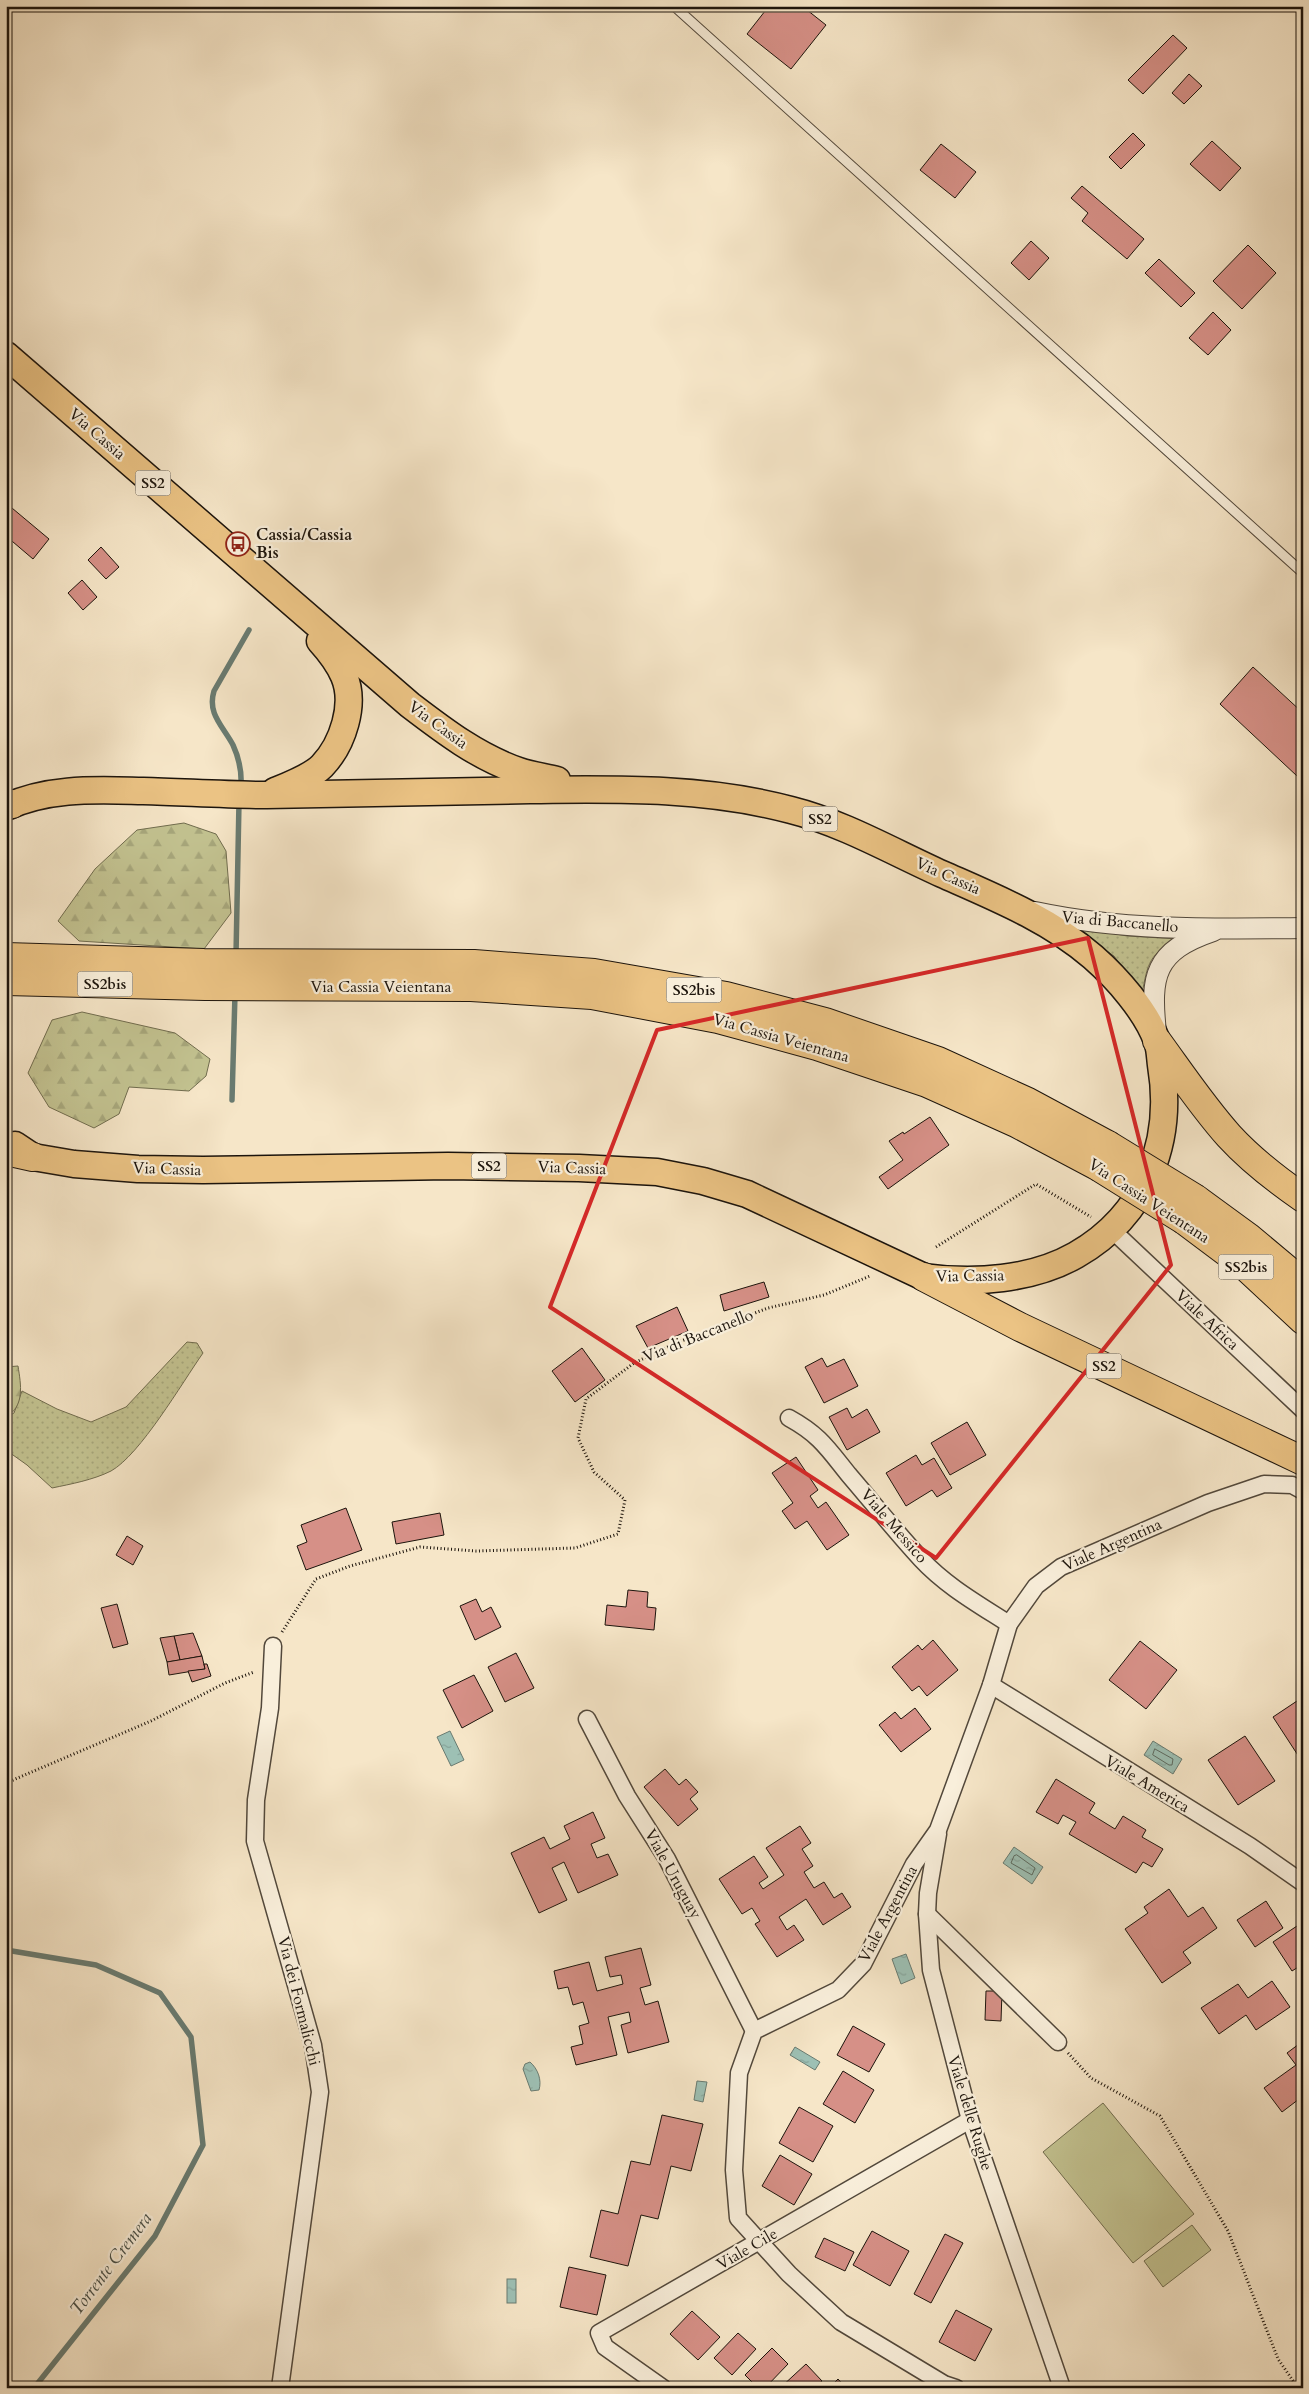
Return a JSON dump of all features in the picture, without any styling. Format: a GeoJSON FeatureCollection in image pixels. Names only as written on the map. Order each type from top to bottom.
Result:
{"type":"FeatureCollection","features":[{"type":"Feature","properties":{"kind":"highway","name":"Via Cassia Veientana"},"geometry":{"type":"LineString","coordinates":[[6,957],[204,974]]}},
{"type":"Feature","properties":{"kind":"highway","name":"Via Cassia Veientana"},"geometry":{"type":"LineString","coordinates":[[6,981],[250,974],[592,995],[718,1019],[817,1046],[926,1083],[1016,1123],[1104,1156],[1190,1210],[1248,1237],[1303,1284]]}},
{"type":"Feature","properties":{"kind":"highway","name":"SS2"},"geometry":{"type":"LineString","coordinates":[[1157,1041],[1202,1103],[1230,1137],[1256,1162],[1303,1198]]}},
{"type":"Feature","properties":{"kind":"highway"},"geometry":{"type":"LineString","coordinates":[[6,1151],[32,1156]]}},
{"type":"Feature","properties":{"kind":"highway","name":"Via Cassia Veientana"},"geometry":{"type":"LineString","coordinates":[[1190,1210],[1244,1265],[1303,1320]]}},
{"type":"Feature","properties":{"kind":"highway","name":"SS2"},"geometry":{"type":"LineString","coordinates":[[924,1276],[1020,1327],[1294,1456]]}},
{"type":"Feature","properties":{"kind":"main road","name":"Via Cassia"},"geometry":{"type":"LineString","coordinates":[[6,355],[410,705],[451,736],[485,757],[521,772],[602,789]]}},
{"type":"Feature","properties":{"kind":"main road","name":"Via Cassia"},"geometry":{"type":"LineString","coordinates":[[249,794],[292,784],[321,767],[334,751],[345,727],[348,701],[345,678],[334,657],[316,636],[301,611]]}},
{"type":"Feature","properties":{"kind":"main road","name":"Via Cassia"},"geometry":{"type":"LineString","coordinates":[[6,1139],[32,1156],[74,1164],[138,1169],[204,1170],[448,1166],[579,1168],[657,1172],[703,1181],[746,1194],[924,1276],[963,1280],[1031,1272],[1075,1255],[1111,1229],[1147,1180],[1155,1164],[1162,1140],[1165,1095],[1157,1041],[1136,1004],[1110,973],[1069,938],[1021,910],[834,825],[796,811],[751,800],[682,791],[602,789],[249,794],[90,789],[47,793],[8,806]]}},
{"type":"Feature","properties":{"kind":"street","name":"Via di Baccanello"},"geometry":{"type":"LineString","coordinates":[[1021,910],[1112,924],[1219,929],[1303,928]]}},
{"type":"Feature","properties":{"kind":"street","name":"Via di Baccanello"},"geometry":{"type":"LineString","coordinates":[[1157,1041],[1153,998],[1155,978],[1161,966],[1176,950],[1185,944],[1219,929]]}},
{"type":"Feature","properties":{"kind":"street","name":"Viale Africa"},"geometry":{"type":"LineString","coordinates":[[1111,1229],[1303,1410]]}},
{"type":"Feature","properties":{"kind":"street","name":"Viale Messico"},"geometry":{"type":"LineString","coordinates":[[789,1418],[806,1427],[824,1442],[902,1538],[937,1575],[952,1588],[1009,1624]]}},
{"type":"Feature","properties":{"kind":"street","name":"Viale Argentina"},"geometry":{"type":"LineString","coordinates":[[754,2031],[838,1990],[863,1964],[914,1864],[938,1830],[991,1685],[1009,1624],[1036,1586],[1061,1567],[1208,1503],[1264,1484],[1292,1485],[1303,1491]]}},
{"type":"Feature","properties":{"kind":"street","name":"Via dei Formalicchi"},"geometry":{"type":"LineString","coordinates":[[273,1646],[270,1708],[256,1800],[255,1841],[313,2045],[320,2092],[280,2388]]}},
{"type":"Feature","properties":{"kind":"street","name":"Viale America"},"geometry":{"type":"LineString","coordinates":[[991,1685],[1250,1846],[1303,1883]]}},
{"type":"Feature","properties":{"kind":"street","name":"Viale Uruguay"},"geometry":{"type":"LineString","coordinates":[[586,1719],[627,1796],[667,1859],[754,2031]]}},
{"type":"Feature","properties":{"kind":"street","name":"Viale delle Rughe"},"geometry":{"type":"LineString","coordinates":[[938,1830],[928,1893],[927,1914],[931,1970],[970,2120],[1062,2388]]}},
{"type":"Feature","properties":{"kind":"street"},"geometry":{"type":"LineString","coordinates":[[927,1914],[1058,2042]]}},
{"type":"Feature","properties":{"kind":"street"},"geometry":{"type":"LineString","coordinates":[[754,2031],[739,2073],[734,2170],[738,2218],[788,2274],[841,2322],[944,2384],[956,2388]]}},
{"type":"Feature","properties":{"kind":"street","name":"Viale Cile"},"geometry":{"type":"LineString","coordinates":[[663,2388],[605,2347],[599,2333],[970,2120]]}},
{"type":"Feature","properties":{"kind":"lane"},"geometry":{"type":"LineString","coordinates":[[674,6],[1303,573]]}},
{"type":"Feature","properties":{"kind":"path"},"geometry":{"type":"LineString","coordinates":[[936,1247],[1036,1184],[1111,1229]]}},
{"type":"Feature","properties":{"kind":"path","name":"Via di Baccanello"},"geometry":{"type":"LineString","coordinates":[[575,1548],[618,1534],[625,1500],[594,1472],[578,1438],[586,1399],[634,1363],[676,1344],[768,1308],[824,1295],[877,1274]]}},
{"type":"Feature","properties":{"kind":"path"},"geometry":{"type":"LineString","coordinates":[[1058,2042],[1091,2078],[1160,2116],[1228,2231],[1278,2359],[1298,2388]]}},
{"type":"Feature","properties":{"kind":"highlighted area"},"geometry":{"type":"Polygon","coordinates":[[[1088,938],[1171,1265],[936,1558],[550,1307],[657,1030],[1088,938]]]}},
{"type":"Feature","properties":{"kind":"green space"},"geometry":{"type":"Polygon","coordinates":[[[184,823],[216,834],[226,851],[231,913],[204,949],[79,941],[58,921],[95,869],[137,830],[184,823]]]}},
{"type":"Feature","properties":{"kind":"green space"},"geometry":{"type":"Polygon","coordinates":[[[1062,924],[1127,936],[1179,939],[1161,949],[1152,960],[1148,966],[1142,994],[1114,956],[1083,935],[1062,924]]]}},
{"type":"Feature","properties":{"kind":"green space"},"geometry":{"type":"Polygon","coordinates":[[[82,1012],[175,1033],[210,1059],[206,1076],[189,1091],[129,1087],[119,1114],[94,1128],[49,1107],[28,1073],[52,1020],[82,1012]]]}},
{"type":"Feature","properties":{"kind":"green space"},"geometry":{"type":"Polygon","coordinates":[[[187,1342],[197,1343],[203,1353],[147,1435],[122,1463],[111,1471],[89,1479],[52,1488],[27,1465],[6,1450],[6,1417],[14,1413],[22,1391],[57,1409],[91,1422],[126,1407],[187,1342]]]}},
{"type":"Feature","properties":{"kind":"green space"},"geometry":{"type":"Polygon","coordinates":[[[18,1366],[21,1388],[19,1401],[12,1412],[6,1417],[6,1367],[18,1366]]]}},
{"type":"Feature","properties":{"kind":"green space"},"geometry":{"type":"Polygon","coordinates":[[[1103,2103],[1194,2214],[1133,2263],[1043,2152],[1103,2103]]]}},
{"type":"Feature","properties":{"kind":"green space"},"geometry":{"type":"Polygon","coordinates":[[[1192,2225],[1211,2250],[1163,2287],[1144,2261],[1192,2225]]]}},
{"type":"Feature","properties":{"kind":"water"},"geometry":{"type":"Polygon","coordinates":[[[450,1731],[464,1760],[451,1766],[437,1737],[450,1731]]]}},
{"type":"Feature","properties":{"kind":"water"},"geometry":{"type":"Polygon","coordinates":[[[1153,1741],[1182,1759],[1173,1774],[1144,1755],[1153,1741]]]}},
{"type":"Feature","properties":{"kind":"water"},"geometry":{"type":"Polygon","coordinates":[[[1014,1847],[1043,1867],[1032,1884],[1003,1863],[1014,1847]]]}},
{"type":"Feature","properties":{"kind":"water"},"geometry":{"type":"Polygon","coordinates":[[[906,1954],[915,1978],[901,1984],[892,1959],[906,1954]]]}},
{"type":"Feature","properties":{"kind":"water"},"geometry":{"type":"Polygon","coordinates":[[[795,2047],[820,2062],[815,2070],[790,2055],[795,2047]]]}},
{"type":"Feature","properties":{"kind":"water"},"geometry":{"type":"Polygon","coordinates":[[[530,2062],[539,2075],[539,2090],[531,2091],[523,2069],[525,2064],[530,2062]]]}},
{"type":"Feature","properties":{"kind":"water"},"geometry":{"type":"Polygon","coordinates":[[[697,2081],[707,2082],[703,2102],[694,2100],[697,2081]]]}},
{"type":"Feature","properties":{"kind":"water"},"geometry":{"type":"Polygon","coordinates":[[[507,2279],[516,2279],[516,2303],[507,2303],[507,2279]]]}},
{"type":"Feature","properties":{"kind":"building"},"geometry":{"type":"Polygon","coordinates":[[[769,6],[802,6],[826,25],[791,69],[747,34],[769,6]]]}},
{"type":"Feature","properties":{"kind":"building"},"geometry":{"type":"Polygon","coordinates":[[[1173,35],[1187,48],[1143,94],[1128,80],[1173,35]]]}},
{"type":"Feature","properties":{"kind":"building"},"geometry":{"type":"Polygon","coordinates":[[[1189,74],[1202,86],[1184,104],[1172,93],[1189,74]]]}},
{"type":"Feature","properties":{"kind":"building"},"geometry":{"type":"Polygon","coordinates":[[[1133,133],[1145,145],[1121,169],[1109,157],[1133,133]]]}},
{"type":"Feature","properties":{"kind":"building"},"geometry":{"type":"Polygon","coordinates":[[[1212,141],[1241,168],[1220,191],[1190,164],[1212,141]]]}},
{"type":"Feature","properties":{"kind":"building"},"geometry":{"type":"Polygon","coordinates":[[[941,144],[976,172],[955,198],[920,170],[941,144]]]}},
{"type":"Feature","properties":{"kind":"building"},"geometry":{"type":"Polygon","coordinates":[[[1082,186],[1144,239],[1127,259],[1082,221],[1088,213],[1071,198],[1082,186]]]}},
{"type":"Feature","properties":{"kind":"building"},"geometry":{"type":"Polygon","coordinates":[[[1031,241],[1049,258],[1029,280],[1011,263],[1031,241]]]}},
{"type":"Feature","properties":{"kind":"building"},"geometry":{"type":"Polygon","coordinates":[[[1248,245],[1276,273],[1242,309],[1213,281],[1248,245]]]}},
{"type":"Feature","properties":{"kind":"building"},"geometry":{"type":"Polygon","coordinates":[[[1159,259],[1195,293],[1181,307],[1145,273],[1159,259]]]}},
{"type":"Feature","properties":{"kind":"building"},"geometry":{"type":"Polygon","coordinates":[[[1213,312],[1231,330],[1208,355],[1189,338],[1213,312]]]}},
{"type":"Feature","properties":{"kind":"building"},"geometry":{"type":"Polygon","coordinates":[[[6,503],[49,539],[33,559],[6,536],[6,503]]]}},
{"type":"Feature","properties":{"kind":"building"},"geometry":{"type":"Polygon","coordinates":[[[101,547],[119,567],[106,579],[88,560],[101,547]]]}},
{"type":"Feature","properties":{"kind":"building"},"geometry":{"type":"Polygon","coordinates":[[[82,580],[97,597],[83,610],[68,593],[82,580]]]}},
{"type":"Feature","properties":{"kind":"building"},"geometry":{"type":"Polygon","coordinates":[[[1253,667],[1303,713],[1303,770],[1297,776],[1220,704],[1253,667]]]}},
{"type":"Feature","properties":{"kind":"building"},"geometry":{"type":"Polygon","coordinates":[[[930,1117],[949,1145],[888,1189],[879,1177],[903,1160],[889,1141],[903,1132],[904,1134],[930,1117]]]}},
{"type":"Feature","properties":{"kind":"building"},"geometry":{"type":"Polygon","coordinates":[[[764,1282],[769,1297],[724,1311],[720,1295],[764,1282]]]}},
{"type":"Feature","properties":{"kind":"building"},"geometry":{"type":"Polygon","coordinates":[[[677,1307],[688,1331],[648,1348],[636,1326],[677,1307]]]}},
{"type":"Feature","properties":{"kind":"building"},"geometry":{"type":"Polygon","coordinates":[[[582,1348],[605,1380],[575,1402],[552,1371],[582,1348]]]}},
{"type":"Feature","properties":{"kind":"building"},"geometry":{"type":"Polygon","coordinates":[[[822,1358],[827,1367],[844,1359],[858,1386],[824,1403],[805,1367],[822,1358]]]}},
{"type":"Feature","properties":{"kind":"building"},"geometry":{"type":"Polygon","coordinates":[[[847,1408],[852,1418],[867,1409],[880,1432],[847,1450],[829,1417],[847,1408]]]}},
{"type":"Feature","properties":{"kind":"building"},"geometry":{"type":"Polygon","coordinates":[[[967,1422],[986,1455],[950,1475],[931,1443],[967,1422]]]}},
{"type":"Feature","properties":{"kind":"building"},"geometry":{"type":"Polygon","coordinates":[[[916,1455],[922,1465],[934,1458],[952,1488],[937,1497],[932,1490],[906,1506],[886,1473],[916,1455]]]}},
{"type":"Feature","properties":{"kind":"building"},"geometry":{"type":"Polygon","coordinates":[[[796,1457],[818,1490],[810,1496],[818,1508],[826,1502],[849,1535],[827,1550],[807,1521],[795,1529],[782,1511],[793,1503],[772,1473],[796,1457]]]}},
{"type":"Feature","properties":{"kind":"building"},"geometry":{"type":"Polygon","coordinates":[[[346,1508],[362,1550],[306,1570],[297,1546],[307,1542],[301,1525],[346,1508]]]}},
{"type":"Feature","properties":{"kind":"building"},"geometry":{"type":"Polygon","coordinates":[[[440,1513],[444,1535],[396,1544],[392,1522],[440,1513]]]}},
{"type":"Feature","properties":{"kind":"building"},"geometry":{"type":"Polygon","coordinates":[[[127,1536],[143,1546],[133,1565],[116,1555],[127,1536]]]}},
{"type":"Feature","properties":{"kind":"building"},"geometry":{"type":"Polygon","coordinates":[[[628,1590],[648,1592],[647,1607],[656,1608],[654,1630],[605,1625],[607,1605],[626,1607],[628,1590]]]}},
{"type":"Feature","properties":{"kind":"building"},"geometry":{"type":"Polygon","coordinates":[[[476,1599],[482,1612],[491,1607],[501,1627],[475,1640],[460,1606],[476,1599]]]}},
{"type":"Feature","properties":{"kind":"building"},"geometry":{"type":"Polygon","coordinates":[[[117,1604],[128,1644],[113,1648],[101,1608],[117,1604]]]}},
{"type":"Feature","properties":{"kind":"building"},"geometry":{"type":"Polygon","coordinates":[[[193,1633],[202,1656],[180,1660],[174,1636],[193,1633]]]}},
{"type":"Feature","properties":{"kind":"building"},"geometry":{"type":"Polygon","coordinates":[[[174,1636],[180,1660],[167,1662],[160,1638],[174,1636]]]}},
{"type":"Feature","properties":{"kind":"building"},"geometry":{"type":"Polygon","coordinates":[[[933,1640],[958,1670],[927,1696],[919,1686],[912,1691],[892,1667],[918,1645],[922,1650],[933,1640]]]}},
{"type":"Feature","properties":{"kind":"building"},"geometry":{"type":"Polygon","coordinates":[[[1140,1641],[1177,1670],[1146,1709],[1109,1680],[1140,1641]]]}},
{"type":"Feature","properties":{"kind":"building"},"geometry":{"type":"Polygon","coordinates":[[[516,1653],[534,1688],[505,1702],[488,1667],[516,1653]]]}},
{"type":"Feature","properties":{"kind":"building"},"geometry":{"type":"Polygon","coordinates":[[[202,1656],[205,1669],[169,1675],[167,1662],[202,1656]]]}},
{"type":"Feature","properties":{"kind":"building"},"geometry":{"type":"Polygon","coordinates":[[[204,1664],[207,1664],[211,1676],[192,1682],[188,1671],[205,1669],[204,1664]]]}},
{"type":"Feature","properties":{"kind":"building"},"geometry":{"type":"Polygon","coordinates":[[[474,1675],[493,1711],[462,1728],[443,1690],[474,1675]]]}},
{"type":"Feature","properties":{"kind":"building"},"geometry":{"type":"Polygon","coordinates":[[[1303,1697],[1303,1763],[1273,1717],[1303,1697]]]}},
{"type":"Feature","properties":{"kind":"building"},"geometry":{"type":"Polygon","coordinates":[[[915,1708],[931,1729],[901,1752],[879,1725],[895,1712],[901,1719],[915,1708]]]}},
{"type":"Feature","properties":{"kind":"building"},"geometry":{"type":"Polygon","coordinates":[[[1245,1736],[1275,1781],[1238,1805],[1208,1760],[1245,1736]]]}},
{"type":"Feature","properties":{"kind":"building"},"geometry":{"type":"Polygon","coordinates":[[[665,1769],[679,1785],[686,1779],[698,1792],[690,1799],[698,1809],[678,1826],[644,1787],[665,1769]]]}},
{"type":"Feature","properties":{"kind":"building"},"geometry":{"type":"Polygon","coordinates":[[[1056,1779],[1095,1803],[1089,1813],[1115,1829],[1123,1816],[1146,1830],[1142,1837],[1163,1849],[1152,1867],[1143,1862],[1136,1873],[1069,1834],[1076,1822],[1063,1815],[1058,1824],[1036,1812],[1056,1779]]]}},
{"type":"Feature","properties":{"kind":"building"},"geometry":{"type":"Polygon","coordinates":[[[593,1812],[605,1838],[591,1844],[597,1858],[608,1854],[618,1875],[578,1893],[564,1862],[552,1868],[567,1900],[539,1913],[511,1853],[544,1837],[550,1849],[570,1839],[564,1826],[593,1812]]]}},
{"type":"Feature","properties":{"kind":"building"},"geometry":{"type":"Polygon","coordinates":[[[800,1826],[811,1843],[802,1849],[813,1866],[804,1872],[814,1888],[824,1882],[834,1898],[842,1893],[851,1907],[823,1925],[806,1899],[779,1917],[787,1930],[794,1925],[804,1940],[777,1957],[755,1924],[760,1921],[752,1908],[742,1914],[719,1879],[754,1856],[768,1877],[759,1883],[763,1889],[784,1875],[766,1848],[800,1826]]]}},
{"type":"Feature","properties":{"kind":"building"},"geometry":{"type":"Polygon","coordinates":[[[1169,1889],[1188,1917],[1203,1907],[1217,1928],[1183,1952],[1191,1963],[1162,1983],[1125,1929],[1148,1913],[1144,1907],[1169,1889]]]}},
{"type":"Feature","properties":{"kind":"building"},"geometry":{"type":"Polygon","coordinates":[[[1266,1901],[1283,1928],[1255,1947],[1237,1920],[1266,1901]]]}},
{"type":"Feature","properties":{"kind":"building"},"geometry":{"type":"Polygon","coordinates":[[[1300,1924],[1303,1927],[1303,1964],[1292,1971],[1273,1942],[1300,1924]]]}},
{"type":"Feature","properties":{"kind":"building"},"geometry":{"type":"Polygon","coordinates":[[[641,1948],[651,1985],[640,1988],[645,2005],[658,2001],[669,2042],[628,2053],[621,2025],[631,2022],[629,2012],[608,2017],[617,2055],[576,2065],[571,2047],[583,2044],[579,2026],[589,2023],[583,2002],[573,2005],[568,1987],[558,1989],[554,1971],[589,1962],[597,1991],[623,1984],[621,1975],[610,1977],[605,1957],[641,1948]]]}},
{"type":"Feature","properties":{"kind":"building"},"geometry":{"type":"Polygon","coordinates":[[[1272,1981],[1290,2007],[1256,2030],[1246,2015],[1219,2034],[1201,2008],[1238,1984],[1248,1998],[1272,1981]]]}},
{"type":"Feature","properties":{"kind":"building"},"geometry":{"type":"Polygon","coordinates":[[[986,1991],[1002,1991],[1001,2021],[985,2020],[986,1991]]]}},
{"type":"Feature","properties":{"kind":"building"},"geometry":{"type":"Polygon","coordinates":[[[853,2026],[885,2044],[869,2072],[837,2055],[853,2026]]]}},
{"type":"Feature","properties":{"kind":"building"},"geometry":{"type":"Polygon","coordinates":[[[1303,2041],[1303,2096],[1282,2112],[1264,2088],[1296,2065],[1287,2053],[1303,2041]]]}},
{"type":"Feature","properties":{"kind":"building"},"geometry":{"type":"Polygon","coordinates":[[[843,2071],[874,2090],[855,2123],[823,2104],[843,2071]]]}},
{"type":"Feature","properties":{"kind":"building"},"geometry":{"type":"Polygon","coordinates":[[[799,2107],[833,2126],[813,2162],[779,2143],[799,2107]]]}},
{"type":"Feature","properties":{"kind":"building"},"geometry":{"type":"Polygon","coordinates":[[[662,2115],[703,2124],[691,2171],[671,2166],[658,2219],[641,2215],[628,2266],[590,2257],[601,2210],[618,2214],[631,2161],[650,2165],[662,2115]]]}},
{"type":"Feature","properties":{"kind":"building"},"geometry":{"type":"Polygon","coordinates":[[[780,2155],[812,2174],[794,2205],[762,2186],[780,2155]]]}},
{"type":"Feature","properties":{"kind":"building"},"geometry":{"type":"Polygon","coordinates":[[[872,2231],[909,2251],[890,2286],[853,2265],[872,2231]]]}},
{"type":"Feature","properties":{"kind":"building"},"geometry":{"type":"Polygon","coordinates":[[[945,2234],[963,2243],[931,2303],[914,2294],[945,2234]]]}},
{"type":"Feature","properties":{"kind":"building"},"geometry":{"type":"Polygon","coordinates":[[[824,2238],[854,2252],[845,2271],[815,2257],[824,2238]]]}},
{"type":"Feature","properties":{"kind":"building"},"geometry":{"type":"Polygon","coordinates":[[[569,2267],[606,2275],[597,2315],[560,2307],[569,2267]]]}},
{"type":"Feature","properties":{"kind":"building"},"geometry":{"type":"Polygon","coordinates":[[[956,2310],[992,2329],[975,2361],[939,2342],[956,2310]]]}},
{"type":"Feature","properties":{"kind":"building"},"geometry":{"type":"Polygon","coordinates":[[[692,2311],[720,2337],[698,2360],[670,2334],[692,2311]]]}},
{"type":"Feature","properties":{"kind":"building"},"geometry":{"type":"Polygon","coordinates":[[[738,2333],[756,2349],[732,2375],[714,2358],[738,2333]]]}},
{"type":"Feature","properties":{"kind":"building"},"geometry":{"type":"Polygon","coordinates":[[[772,2348],[788,2364],[765,2388],[758,2388],[745,2375],[772,2348]]]}},
{"type":"Feature","properties":{"kind":"building"},"geometry":{"type":"Polygon","coordinates":[[[806,2364],[822,2381],[814,2388],[780,2388],[806,2364]]]}},
{"type":"Feature","properties":{"kind":"building"},"geometry":{"type":"Polygon","coordinates":[[[838,2379],[846,2388],[829,2388],[838,2379]]]}},
{"type":"Feature","properties":{"kind":"waterway"},"geometry":{"type":"LineString","coordinates":[[241,788],[237,755],[217,720],[212,699],[214,691],[249,630]]}},
{"type":"Feature","properties":{"kind":"waterway"},"geometry":{"type":"LineString","coordinates":[[236,955],[239,802]]}},
{"type":"Feature","properties":{"kind":"waterway"},"geometry":{"type":"LineString","coordinates":[[232,1100],[235,994]]}},
{"type":"Feature","properties":{"kind":"waterway","name":"Torrente Cremera"},"geometry":{"type":"LineString","coordinates":[[6,1950],[96,1965],[160,1993],[191,2037],[203,2145],[155,2236],[34,2388]]}},
{"type":"Feature","properties":{"kind":"place","name":"Cassia/Cassia Bis"},"geometry":{"type":"Point","coordinates":[238,544]}}]}
